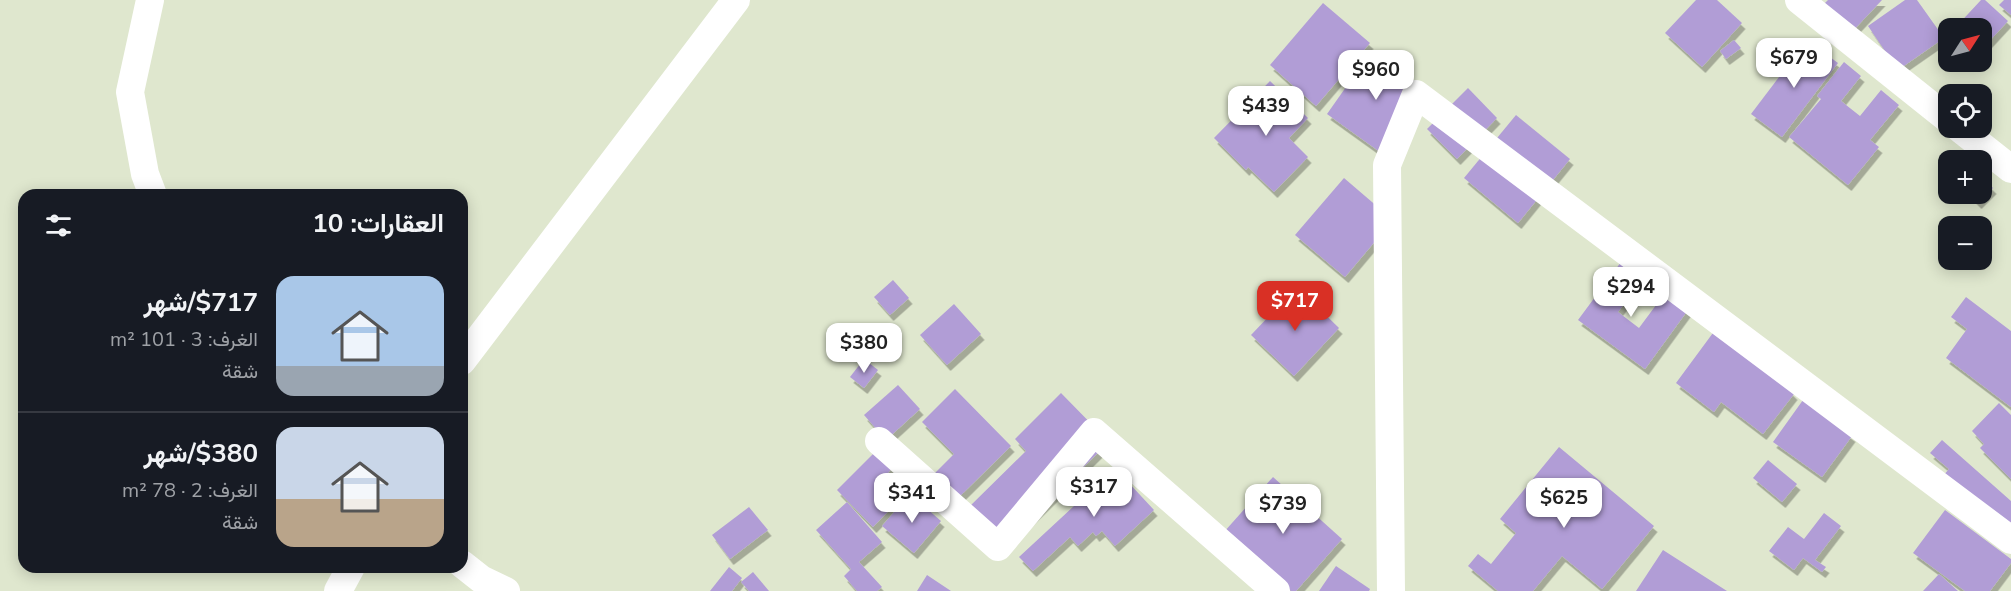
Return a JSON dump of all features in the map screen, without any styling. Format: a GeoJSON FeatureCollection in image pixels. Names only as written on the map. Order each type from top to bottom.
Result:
{"type":"FeatureCollection","features":[{"type":"Feature","properties":{"kind":"street"},"geometry":{"type":"LineString","coordinates":[[150,0],[130,92],[145,174],[151,189]]}},
{"type":"Feature","properties":{"kind":"street"},"geometry":{"type":"LineString","coordinates":[[468,353],[736,0]]}},
{"type":"Feature","properties":{"kind":"street"},"geometry":{"type":"LineString","coordinates":[[1799,0],[1938,111]]}},
{"type":"Feature","properties":{"kind":"street"},"geometry":{"type":"LineString","coordinates":[[1391,591],[1387,165],[1416,94],[2011,540]]}},
{"type":"Feature","properties":{"kind":"street"},"geometry":{"type":"LineString","coordinates":[[1972,138],[2011,169]]}},
{"type":"Feature","properties":{"kind":"street"},"geometry":{"type":"LineString","coordinates":[[879,441],[998,547],[1094,432],[1276,591]]}},
{"type":"Feature","properties":{"kind":"street"},"geometry":{"type":"LineString","coordinates":[[468,569],[481,579],[506,591]]}},
{"type":"Feature","properties":{"kind":"street"},"geometry":{"type":"LineString","coordinates":[[338,591],[348,573]]}},
{"type":"Feature","properties":{"kind":"building"},"geometry":{"type":"Polygon","coordinates":[[[1696,0],[1717,0],[1742,23],[1702,67],[1665,33],[1696,0]]]}},
{"type":"Feature","properties":{"kind":"building"},"geometry":{"type":"Polygon","coordinates":[[[1828,0],[1882,0],[1847,37],[1819,9],[1828,0]]]}},
{"type":"Feature","properties":{"kind":"building"},"geometry":{"type":"Polygon","coordinates":[[[1905,0],[1917,0],[1938,30],[1938,42],[1898,70],[1868,26],[1905,0]]]}},
{"type":"Feature","properties":{"kind":"building"},"geometry":{"type":"Polygon","coordinates":[[[1981,0],[1985,0],[2008,21],[1992,38],[1992,18],[1964,18],[1981,0]]]}},
{"type":"Feature","properties":{"kind":"building"},"geometry":{"type":"Polygon","coordinates":[[[2004,0],[2011,0],[2011,15],[1999,5],[2004,0]]]}},
{"type":"Feature","properties":{"kind":"building"},"geometry":{"type":"Polygon","coordinates":[[[1323,3],[1370,43],[1316,106],[1270,65],[1323,3]]]}},
{"type":"Feature","properties":{"kind":"building"},"geometry":{"type":"Polygon","coordinates":[[[1734,40],[1741,48],[1726,59],[1720,51],[1734,40]]]}},
{"type":"Feature","properties":{"kind":"building"},"geometry":{"type":"Polygon","coordinates":[[[1807,40],[1838,63],[1782,137],[1751,114],[1807,40]]]}},
{"type":"Feature","properties":{"kind":"building"},"geometry":{"type":"Polygon","coordinates":[[[1372,50],[1425,89],[1380,152],[1327,114],[1372,50]]]}},
{"type":"Feature","properties":{"kind":"building"},"geometry":{"type":"Polygon","coordinates":[[[1844,62],[1861,76],[1841,101],[1860,116],[1881,90],[1899,105],[1870,140],[1879,147],[1848,185],[1789,137],[1821,99],[1817,96],[1844,62]]]}},
{"type":"Feature","properties":{"kind":"building"},"geometry":{"type":"Polygon","coordinates":[[[1270,81],[1308,118],[1289,138],[1308,157],[1274,192],[1248,167],[1246,170],[1214,138],[1270,81]]]}},
{"type":"Feature","properties":{"kind":"building"},"geometry":{"type":"Polygon","coordinates":[[[1468,88],[1497,118],[1457,159],[1427,129],[1468,88]]]}},
{"type":"Feature","properties":{"kind":"building"},"geometry":{"type":"Polygon","coordinates":[[[1516,115],[1570,159],[1518,223],[1464,178],[1516,115]]]}},
{"type":"Feature","properties":{"kind":"building"},"geometry":{"type":"Polygon","coordinates":[[[1344,178],[1393,220],[1345,277],[1295,235],[1344,178]]]}},
{"type":"Feature","properties":{"kind":"building"},"geometry":{"type":"Polygon","coordinates":[[[1621,262],[1644,278],[1618,312],[1639,328],[1665,293],[1688,310],[1645,369],[1578,320],[1621,262]]]}},
{"type":"Feature","properties":{"kind":"building"},"geometry":{"type":"Polygon","coordinates":[[[893,280],[909,298],[890,315],[874,297],[893,280]]]}},
{"type":"Feature","properties":{"kind":"building"},"geometry":{"type":"Polygon","coordinates":[[[1297,287],[1339,328],[1294,376],[1251,335],[1297,287]]]}},
{"type":"Feature","properties":{"kind":"building"},"geometry":{"type":"Polygon","coordinates":[[[1966,297],[2011,331],[2011,407],[1946,358],[1967,329],[1951,317],[1966,297]]]}},
{"type":"Feature","properties":{"kind":"building"},"geometry":{"type":"Polygon","coordinates":[[[954,304],[981,334],[947,365],[920,335],[954,304]]]}},
{"type":"Feature","properties":{"kind":"building"},"geometry":{"type":"Polygon","coordinates":[[[1721,322],[1794,394],[1763,434],[1721,402],[1714,412],[1676,383],[1721,322]]]}},
{"type":"Feature","properties":{"kind":"building"},"geometry":{"type":"Polygon","coordinates":[[[864,359],[878,370],[864,388],[850,377],[864,359]]]}},
{"type":"Feature","properties":{"kind":"building"},"geometry":{"type":"Polygon","coordinates":[[[898,385],[920,409],[886,440],[864,415],[898,385]]]}},
{"type":"Feature","properties":{"kind":"building"},"geometry":{"type":"Polygon","coordinates":[[[955,389],[1011,446],[955,501],[931,477],[954,454],[922,422],[955,389]]]}},
{"type":"Feature","properties":{"kind":"building"},"geometry":{"type":"Polygon","coordinates":[[[1061,393],[1109,442],[1004,545],[968,508],[1026,451],[1015,439],[1061,393]]]}},
{"type":"Feature","properties":{"kind":"building"},"geometry":{"type":"Polygon","coordinates":[[[1803,400],[1852,436],[1822,477],[1773,442],[1803,400]]]}},
{"type":"Feature","properties":{"kind":"building"},"geometry":{"type":"Polygon","coordinates":[[[1999,403],[2011,415],[2011,479],[1980,448],[1984,444],[1972,431],[1999,403]]]}},
{"type":"Feature","properties":{"kind":"building"},"geometry":{"type":"Polygon","coordinates":[[[1942,440],[2011,501],[2011,551],[1936,484],[1949,469],[1930,453],[1942,440]]]}},
{"type":"Feature","properties":{"kind":"building"},"geometry":{"type":"Polygon","coordinates":[[[1559,447],[1654,526],[1602,589],[1562,556],[1533,591],[1498,591],[1468,566],[1478,554],[1491,564],[1516,533],[1500,519],[1559,447]]]}},
{"type":"Feature","properties":{"kind":"building"},"geometry":{"type":"Polygon","coordinates":[[[875,452],[892,468],[888,473],[907,492],[873,527],[837,490],[875,452]]]}},
{"type":"Feature","properties":{"kind":"building"},"geometry":{"type":"Polygon","coordinates":[[[1768,460],[1797,484],[1782,502],[1753,478],[1768,460]]]}},
{"type":"Feature","properties":{"kind":"building"},"geometry":{"type":"Polygon","coordinates":[[[1115,468],[1154,510],[1115,546],[1102,531],[1096,536],[1093,532],[1078,546],[1070,537],[1033,571],[1019,557],[1115,468]]]}},
{"type":"Feature","properties":{"kind":"building"},"geometry":{"type":"Polygon","coordinates":[[[1273,477],[1342,539],[1296,591],[1291,591],[1224,532],[1273,477]]]}},
{"type":"Feature","properties":{"kind":"building"},"geometry":{"type":"Polygon","coordinates":[[[910,494],[941,521],[914,553],[882,526],[910,494]]]}},
{"type":"Feature","properties":{"kind":"building"},"geometry":{"type":"Polygon","coordinates":[[[847,502],[882,542],[859,562],[882,587],[877,591],[857,591],[844,576],[851,569],[816,530],[847,502]]]}},
{"type":"Feature","properties":{"kind":"building"},"geometry":{"type":"Polygon","coordinates":[[[749,507],[768,530],[730,559],[712,535],[749,507]]]}},
{"type":"Feature","properties":{"kind":"building"},"geometry":{"type":"Polygon","coordinates":[[[1945,510],[2011,559],[2011,563],[1990,591],[1965,591],[1913,553],[1945,510]]]}},
{"type":"Feature","properties":{"kind":"building"},"geometry":{"type":"Polygon","coordinates":[[[1824,513],[1841,526],[1815,560],[1826,567],[1822,572],[1803,558],[1794,570],[1769,551],[1788,527],[1804,539],[1824,513]]]}},
{"type":"Feature","properties":{"kind":"building"},"geometry":{"type":"Polygon","coordinates":[[[1663,550],[1727,591],[1636,591],[1663,550]]]}},
{"type":"Feature","properties":{"kind":"building"},"geometry":{"type":"Polygon","coordinates":[[[1336,566],[1370,589],[1369,591],[1319,591],[1336,566]]]}},
{"type":"Feature","properties":{"kind":"building"},"geometry":{"type":"Polygon","coordinates":[[[729,567],[742,578],[732,591],[710,591],[729,567]]]}},
{"type":"Feature","properties":{"kind":"building"},"geometry":{"type":"Polygon","coordinates":[[[753,572],[769,591],[749,591],[741,582],[753,572]]]}},
{"type":"Feature","properties":{"kind":"building"},"geometry":{"type":"Polygon","coordinates":[[[1939,574],[1958,591],[1923,591],[1939,574]]]}},
{"type":"Feature","properties":{"kind":"building"},"geometry":{"type":"Polygon","coordinates":[[[927,575],[951,591],[917,591],[927,575]]]}}]}
